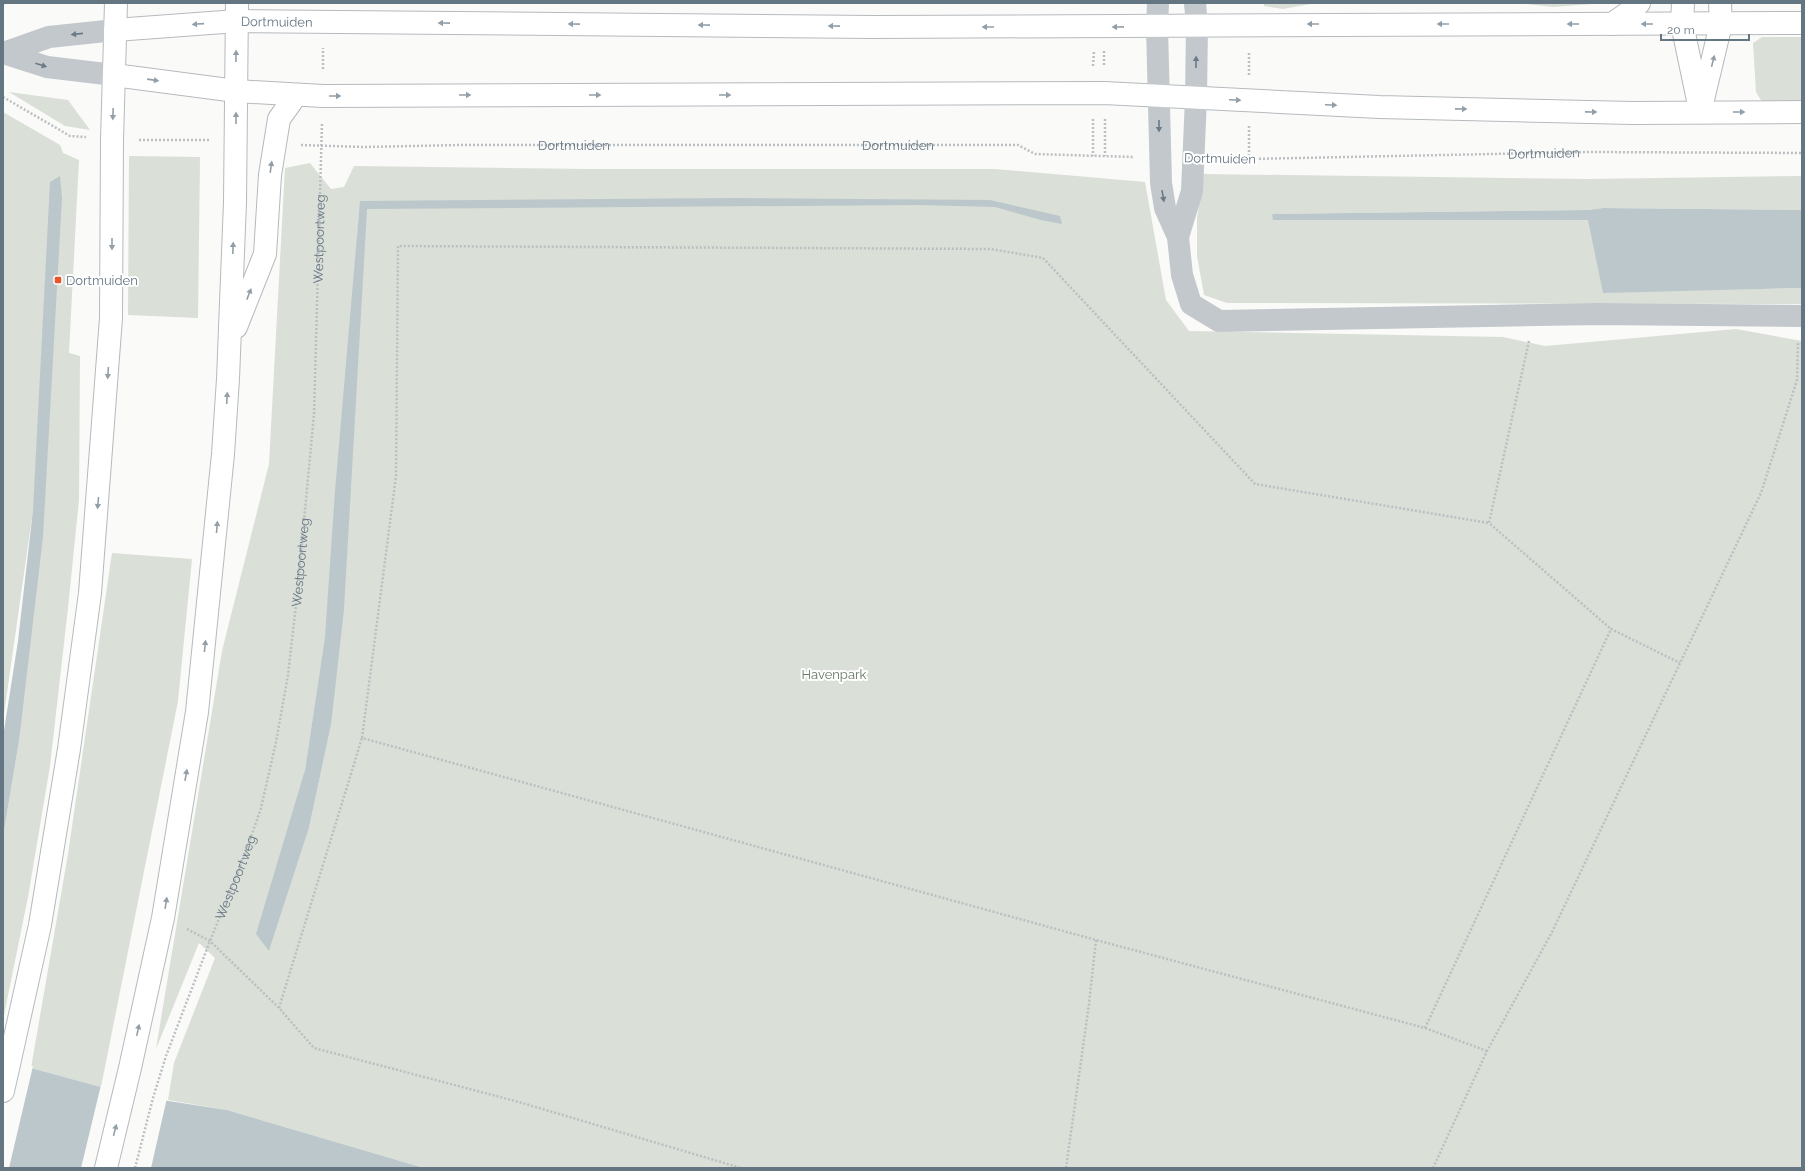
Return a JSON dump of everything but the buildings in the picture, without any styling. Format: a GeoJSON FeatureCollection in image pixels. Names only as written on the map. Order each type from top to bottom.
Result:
{"type":"FeatureCollection","features":[{"type":"Feature","properties":{"kind":"main road"},"geometry":{"type":"LineString","coordinates":[[3,1091],[16,1037],[44,902],[70,749],[90,593],[112,318],[112,140],[116,3]]}},
{"type":"Feature","properties":{"kind":"main road"},"geometry":{"type":"LineString","coordinates":[[1612,24],[1632,10],[1639,3]]}},
{"type":"Feature","properties":{"kind":"main road"},"geometry":{"type":"LineString","coordinates":[[106,1168],[163,918],[198,712],[223,454],[230,343],[236,140],[237,12]]}},
{"type":"Feature","properties":{"kind":"main road","name":"Dortmuiden"},"geometry":{"type":"LineString","coordinates":[[115,30],[237,12],[324,22],[873,27],[1197,26],[1249,24],[1612,24],[1683,13],[1721,14],[1802,23]]}},
{"type":"Feature","properties":{"kind":"main road"},"geometry":{"type":"LineString","coordinates":[[1683,13],[1700,112]]}},
{"type":"Feature","properties":{"kind":"main road"},"geometry":{"type":"LineString","coordinates":[[1700,112],[1721,14]]}},
{"type":"Feature","properties":{"kind":"main road","name":"Dortmuiden"},"geometry":{"type":"LineString","coordinates":[[114,75],[236,91],[323,96],[1104,94],[1159,95],[1379,107],[1632,113],[1802,112]]}},
{"type":"Feature","properties":{"kind":"main road"},"geometry":{"type":"LineString","coordinates":[[230,343],[265,254],[270,175],[279,119],[296,95]]}},
{"type":"Feature","properties":{"kind":"street"},"geometry":{"type":"LineString","coordinates":[[1158,3],[1157,26],[1160,182],[1165,208],[1178,237],[1182,275],[1191,304],[1219,321],[1534,315],[1800,316]]}},
{"type":"Feature","properties":{"kind":"street"},"geometry":{"type":"LineString","coordinates":[[1178,237],[1192,192],[1196,98],[1197,26],[1195,3]]}},
{"type":"Feature","properties":{"kind":"street","name":"Dortmuiden"},"geometry":{"type":"LineString","coordinates":[[3,53],[49,37],[115,30]]}},
{"type":"Feature","properties":{"kind":"street","name":"Dortmuiden"},"geometry":{"type":"LineString","coordinates":[[3,53],[48,67],[114,75]]}},
{"type":"Feature","properties":{"kind":"path","name":"Westpoortweg"},"geometry":{"type":"LineString","coordinates":[[135,1168],[153,1098],[166,1056],[210,940],[244,857],[261,808],[276,742],[288,674],[298,588],[314,414],[324,22]]}},
{"type":"Feature","properties":{"kind":"path"},"geometry":{"type":"LineString","coordinates":[[3,97],[70,136],[112,140],[236,140]]}},
{"type":"Feature","properties":{"kind":"path","name":"Dortmuiden"},"geometry":{"type":"LineString","coordinates":[[275,143],[321,146],[1018,145],[1035,154],[1159,157]]}},
{"type":"Feature","properties":{"kind":"path","name":"Dortmuiden"},"geometry":{"type":"LineString","coordinates":[[1194,157],[1257,159],[1588,152],[1802,153]]}},
{"type":"Feature","properties":{"kind":"path"},"geometry":{"type":"LineString","coordinates":[[279,1008],[362,738],[396,476],[398,246],[991,250],[1043,258],[1255,484],[1489,523],[1612,629],[1680,663]]}},
{"type":"Feature","properties":{"kind":"path"},"geometry":{"type":"LineString","coordinates":[[1489,523],[1534,315]]}},
{"type":"Feature","properties":{"kind":"path"},"geometry":{"type":"LineString","coordinates":[[1433,1168],[1487,1051],[1552,932],[1761,493],[1797,380],[1800,316]]}},
{"type":"Feature","properties":{"kind":"path"},"geometry":{"type":"LineString","coordinates":[[1425,1028],[1612,629]]}},
{"type":"Feature","properties":{"kind":"path"},"geometry":{"type":"LineString","coordinates":[[362,738],[1096,940],[1425,1028],[1487,1051]]}},
{"type":"Feature","properties":{"kind":"path"},"geometry":{"type":"LineString","coordinates":[[163,918],[210,940],[279,1008],[314,1048],[519,1102],[741,1168]]}},
{"type":"Feature","properties":{"kind":"path"},"geometry":{"type":"LineString","coordinates":[[1066,1168],[1089,1004],[1096,940]]}},
{"type":"Feature","properties":{"kind":"green space"},"geometry":{"type":"Polygon","coordinates":[[[1264,3],[1316,3],[1283,9],[1264,6],[1264,3]]]}},
{"type":"Feature","properties":{"kind":"green space"},"geometry":{"type":"Polygon","coordinates":[[[1518,3],[1606,3],[1553,7],[1518,3]]]}},
{"type":"Feature","properties":{"kind":"green space"},"geometry":{"type":"Polygon","coordinates":[[[1762,37],[1802,37],[1802,102],[1762,102],[1756,92],[1753,43],[1762,37]]]}},
{"type":"Feature","properties":{"kind":"green space"},"geometry":{"type":"Polygon","coordinates":[[[9,92],[68,100],[90,130],[65,126],[9,92]]]}},
{"type":"Feature","properties":{"kind":"green space"},"geometry":{"type":"Polygon","coordinates":[[[3,112],[60,145],[63,153],[79,160],[69,353],[80,356],[79,500],[50,766],[28,897],[3,1020],[3,837],[19,741],[33,510],[3,721],[3,112]]]}},
{"type":"Feature","properties":{"kind":"green space"},"geometry":{"type":"Polygon","coordinates":[[[129,156],[200,157],[198,318],[128,315],[129,156]]]}},
{"type":"Feature","properties":{"kind":"green space","name":"Havenpark"},"geometry":{"type":"Polygon","coordinates":[[[310,163],[331,189],[344,187],[354,166],[588,169],[995,169],[1145,182],[1166,300],[1189,331],[1503,337],[1545,346],[1736,329],[1802,341],[1802,1168],[424,1168],[227,1110],[168,1100],[174,1063],[215,958],[199,943],[156,1049],[222,651],[269,464],[285,168],[310,163]],[[360,201],[326,632],[305,770],[269,951],[309,828],[331,725],[360,201]]]}},
{"type":"Feature","properties":{"kind":"green space"},"geometry":{"type":"Polygon","coordinates":[[[1203,174],[1588,179],[1802,176],[1802,210],[1603,208],[1588,210],[1272,214],[1274,220],[1589,220],[1603,292],[1802,288],[1802,304],[1227,303],[1204,295],[1197,256],[1197,219],[1203,174]]]}},
{"type":"Feature","properties":{"kind":"green space"},"geometry":{"type":"Polygon","coordinates":[[[112,553],[192,559],[178,701],[101,1087],[31,1068],[68,854],[112,553]]]}},
{"type":"Feature","properties":{"kind":"shaded area"},"geometry":{"type":"Polygon","coordinates":[[[60,176],[62,198],[43,537],[19,741],[3,837],[3,737],[18,641],[33,510],[50,182],[60,176]]]}},
{"type":"Feature","properties":{"kind":"shaded area"},"geometry":{"type":"Polygon","coordinates":[[[736,198],[990,200],[1060,216],[1062,224],[1041,220],[995,207],[919,205],[367,209],[344,609],[331,725],[309,828],[269,951],[256,934],[305,770],[325,637],[335,491],[360,201],[736,198]]]}},
{"type":"Feature","properties":{"kind":"shaded area"},"geometry":{"type":"Polygon","coordinates":[[[1603,208],[1802,210],[1802,288],[1603,293],[1588,220],[1273,220],[1272,214],[1588,210],[1603,208]]]}},
{"type":"Feature","properties":{"kind":"shaded area"},"geometry":{"type":"Polygon","coordinates":[[[31,1068],[101,1087],[162,1100],[227,1110],[424,1168],[3,1168],[31,1068]]]}},
{"type":"Feature","properties":{"kind":"pier"},"geometry":{"type":"Polygon","coordinates":[[[3,1061],[33,1066],[9,1168],[3,1168],[3,1061]]]}},
{"type":"Feature","properties":{"kind":"pier"},"geometry":{"type":"Polygon","coordinates":[[[101,1085],[167,1098],[151,1168],[81,1168],[101,1085]]]}},
{"type":"Feature","properties":{"kind":"place","name":"Dortmuiden"},"geometry":{"type":"Point","coordinates":[58,280]}}]}
